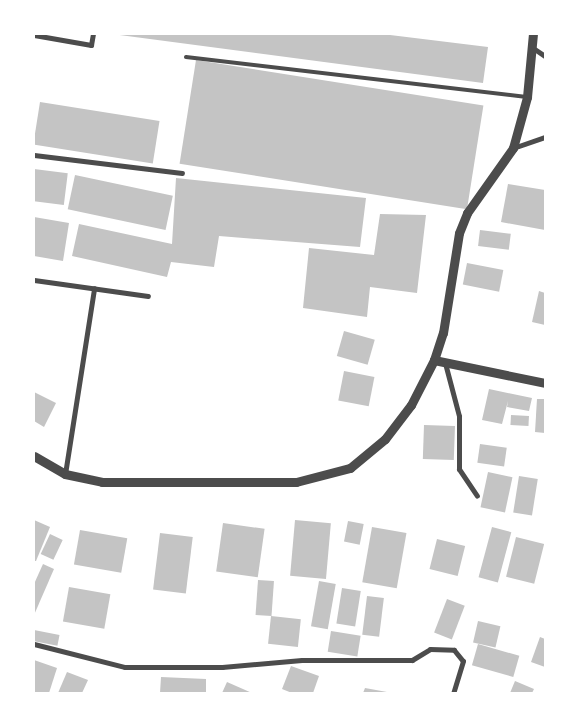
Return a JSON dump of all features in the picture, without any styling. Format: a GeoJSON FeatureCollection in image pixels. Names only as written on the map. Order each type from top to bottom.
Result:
{"type":"FeatureCollection","features":[{"type":"Feature","properties":{"kind":"street"},"geometry":{"type":"LineString","coordinates":[[34,35],[91,45],[93,34]]}},
{"type":"Feature","properties":{"kind":"street"},"geometry":{"type":"LineString","coordinates":[[34,456],[65,474],[102,482],[296,482],[350,468],[385,439],[411,405],[434,360],[443,333],[459,233],[467,212],[513,148],[527,97],[533,34]]}},
{"type":"Feature","properties":{"kind":"street"},"geometry":{"type":"LineString","coordinates":[[533,48],[545,56]]}},
{"type":"Feature","properties":{"kind":"street"},"geometry":{"type":"LineString","coordinates":[[513,148],[545,137]]}},
{"type":"Feature","properties":{"kind":"street"},"geometry":{"type":"LineString","coordinates":[[34,155],[182,174]]}},
{"type":"Feature","properties":{"kind":"street"},"geometry":{"type":"LineString","coordinates":[[34,280],[148,296]]}},
{"type":"Feature","properties":{"kind":"street"},"geometry":{"type":"LineString","coordinates":[[65,474],[94,288]]}},
{"type":"Feature","properties":{"kind":"street"},"geometry":{"type":"LineString","coordinates":[[434,360],[545,383]]}},
{"type":"Feature","properties":{"kind":"street"},"geometry":{"type":"LineString","coordinates":[[445,362],[459,416],[459,469],[477,496]]}},
{"type":"Feature","properties":{"kind":"street"},"geometry":{"type":"LineString","coordinates":[[34,644],[125,667],[222,668],[302,660],[412,660],[430,650],[454,650],[460,654],[463,661],[453,693]]}},
{"type":"Feature","properties":{"kind":"lane"},"geometry":{"type":"LineString","coordinates":[[186,57],[527,97]]}},
{"type":"Feature","properties":{"kind":"building"},"geometry":{"type":"Polygon","coordinates":[[[112,34],[382,34],[488,47],[483,83],[112,34]]]}},
{"type":"Feature","properties":{"kind":"building"},"geometry":{"type":"Polygon","coordinates":[[[196,60],[483,106],[467,209],[180,164],[196,60]]]}},
{"type":"Feature","properties":{"kind":"building"},"geometry":{"type":"Polygon","coordinates":[[[40,102],[160,121],[153,163],[34,145],[40,102]]]}},
{"type":"Feature","properties":{"kind":"building"},"geometry":{"type":"Polygon","coordinates":[[[34,169],[68,173],[64,205],[34,201],[34,169]]]}},
{"type":"Feature","properties":{"kind":"building"},"geometry":{"type":"Polygon","coordinates":[[[75,175],[173,196],[166,230],[68,209],[75,175]]]}},
{"type":"Feature","properties":{"kind":"building"},"geometry":{"type":"Polygon","coordinates":[[[176,178],[366,198],[360,247],[219,236],[214,267],[171,262],[167,277],[72,256],[79,224],[172,244],[176,178]]]}},
{"type":"Feature","properties":{"kind":"building"},"geometry":{"type":"Polygon","coordinates":[[[508,184],[545,190],[545,230],[501,222],[508,184]]]}},
{"type":"Feature","properties":{"kind":"building"},"geometry":{"type":"Polygon","coordinates":[[[380,214],[426,215],[417,293],[370,287],[367,317],[303,308],[309,248],[374,255],[380,214]]]}},
{"type":"Feature","properties":{"kind":"building"},"geometry":{"type":"Polygon","coordinates":[[[34,217],[69,223],[63,261],[34,256],[34,217]]]}},
{"type":"Feature","properties":{"kind":"building"},"geometry":{"type":"Polygon","coordinates":[[[480,230],[511,234],[509,250],[478,246],[480,230]]]}},
{"type":"Feature","properties":{"kind":"building"},"geometry":{"type":"Polygon","coordinates":[[[467,263],[503,270],[499,292],[463,285],[467,263]]]}},
{"type":"Feature","properties":{"kind":"building"},"geometry":{"type":"Polygon","coordinates":[[[539,291],[545,293],[545,325],[532,322],[539,291]]]}},
{"type":"Feature","properties":{"kind":"building"},"geometry":{"type":"Polygon","coordinates":[[[344,331],[375,340],[368,365],[337,356],[344,331]]]}},
{"type":"Feature","properties":{"kind":"building"},"geometry":{"type":"Polygon","coordinates":[[[344,371],[374,377],[369,406],[338,400],[344,371]]]}},
{"type":"Feature","properties":{"kind":"building"},"geometry":{"type":"Polygon","coordinates":[[[489,389],[532,398],[529,411],[507,407],[508,401],[502,424],[482,420],[489,389]]]}},
{"type":"Feature","properties":{"kind":"building"},"geometry":{"type":"Polygon","coordinates":[[[34,392],[56,403],[44,427],[34,421],[34,392]]]}},
{"type":"Feature","properties":{"kind":"building"},"geometry":{"type":"Polygon","coordinates":[[[537,399],[545,399],[545,433],[535,432],[537,399]]]}},
{"type":"Feature","properties":{"kind":"building"},"geometry":{"type":"Polygon","coordinates":[[[511,415],[529,416],[528,426],[510,425],[511,415]]]}},
{"type":"Feature","properties":{"kind":"building"},"geometry":{"type":"Polygon","coordinates":[[[424,425],[455,426],[454,460],[423,459],[424,425]]]}},
{"type":"Feature","properties":{"kind":"building"},"geometry":{"type":"Polygon","coordinates":[[[480,444],[507,448],[504,467],[477,463],[480,444]]]}},
{"type":"Feature","properties":{"kind":"building"},"geometry":{"type":"Polygon","coordinates":[[[488,472],[512,477],[505,512],[481,507],[488,472]]]}},
{"type":"Feature","properties":{"kind":"building"},"geometry":{"type":"Polygon","coordinates":[[[519,476],[538,479],[532,516],[513,513],[519,476]]]}},
{"type":"Feature","properties":{"kind":"building"},"geometry":{"type":"Polygon","coordinates":[[[34,520],[50,527],[36,561],[34,561],[34,520]]]}},
{"type":"Feature","properties":{"kind":"building"},"geometry":{"type":"Polygon","coordinates":[[[295,520],[331,523],[326,579],[290,576],[295,520]]]}},
{"type":"Feature","properties":{"kind":"building"},"geometry":{"type":"Polygon","coordinates":[[[348,521],[364,524],[360,545],[344,542],[348,521]]]}},
{"type":"Feature","properties":{"kind":"building"},"geometry":{"type":"Polygon","coordinates":[[[223,523],[265,529],[258,577],[216,572],[223,523]]]}},
{"type":"Feature","properties":{"kind":"building"},"geometry":{"type":"Polygon","coordinates":[[[372,527],[406,533],[397,588],[362,582],[372,527]]]}},
{"type":"Feature","properties":{"kind":"building"},"geometry":{"type":"Polygon","coordinates":[[[492,527],[511,532],[498,582],[479,577],[492,527]]]}},
{"type":"Feature","properties":{"kind":"building"},"geometry":{"type":"Polygon","coordinates":[[[80,530],[127,538],[121,573],[74,564],[80,530]]]}},
{"type":"Feature","properties":{"kind":"building"},"geometry":{"type":"Polygon","coordinates":[[[160,533],[193,537],[186,594],[153,590],[160,533]]]}},
{"type":"Feature","properties":{"kind":"building"},"geometry":{"type":"Polygon","coordinates":[[[50,534],[63,540],[53,560],[41,554],[50,534]]]}},
{"type":"Feature","properties":{"kind":"building"},"geometry":{"type":"Polygon","coordinates":[[[516,537],[544,544],[534,584],[506,577],[516,537]]]}},
{"type":"Feature","properties":{"kind":"building"},"geometry":{"type":"Polygon","coordinates":[[[437,539],[465,546],[458,576],[430,569],[437,539]]]}},
{"type":"Feature","properties":{"kind":"building"},"geometry":{"type":"Polygon","coordinates":[[[43,564],[54,569],[34,615],[34,584],[43,564]]]}},
{"type":"Feature","properties":{"kind":"building"},"geometry":{"type":"Polygon","coordinates":[[[258,580],[274,581],[272,616],[256,615],[258,580]]]}},
{"type":"Feature","properties":{"kind":"building"},"geometry":{"type":"Polygon","coordinates":[[[319,581],[336,584],[328,629],[311,626],[319,581]]]}},
{"type":"Feature","properties":{"kind":"building"},"geometry":{"type":"Polygon","coordinates":[[[69,587],[110,594],[104,629],[63,621],[69,587]]]}},
{"type":"Feature","properties":{"kind":"building"},"geometry":{"type":"Polygon","coordinates":[[[342,588],[361,591],[355,627],[336,624],[342,588]]]}},
{"type":"Feature","properties":{"kind":"building"},"geometry":{"type":"Polygon","coordinates":[[[367,596],[384,598],[379,637],[362,635],[367,596]]]}},
{"type":"Feature","properties":{"kind":"building"},"geometry":{"type":"Polygon","coordinates":[[[447,599],[465,606],[452,639],[434,633],[447,599]]]}},
{"type":"Feature","properties":{"kind":"building"},"geometry":{"type":"Polygon","coordinates":[[[271,616],[301,619],[298,647],[268,644],[271,616]]]}},
{"type":"Feature","properties":{"kind":"building"},"geometry":{"type":"Polygon","coordinates":[[[478,621],[500,626],[495,648],[473,642],[478,621]]]}},
{"type":"Feature","properties":{"kind":"building"},"geometry":{"type":"Polygon","coordinates":[[[34,630],[60,635],[57,646],[34,641],[34,630]]]}},
{"type":"Feature","properties":{"kind":"building"},"geometry":{"type":"Polygon","coordinates":[[[331,631],[361,636],[357,656],[328,652],[331,631]]]}},
{"type":"Feature","properties":{"kind":"building"},"geometry":{"type":"Polygon","coordinates":[[[540,637],[545,639],[545,667],[531,662],[540,637]]]}},
{"type":"Feature","properties":{"kind":"building"},"geometry":{"type":"Polygon","coordinates":[[[478,644],[519,656],[513,677],[472,665],[478,644]]]}},
{"type":"Feature","properties":{"kind":"building"},"geometry":{"type":"Polygon","coordinates":[[[34,660],[57,668],[49,693],[34,693],[34,660]]]}},
{"type":"Feature","properties":{"kind":"building"},"geometry":{"type":"Polygon","coordinates":[[[291,666],[319,676],[313,693],[292,693],[282,689],[291,666]]]}},
{"type":"Feature","properties":{"kind":"building"},"geometry":{"type":"Polygon","coordinates":[[[67,672],[88,680],[82,693],[58,693],[67,672]]]}},
{"type":"Feature","properties":{"kind":"building"},"geometry":{"type":"Polygon","coordinates":[[[161,677],[206,679],[206,693],[160,693],[161,677]]]}},
{"type":"Feature","properties":{"kind":"building"},"geometry":{"type":"Polygon","coordinates":[[[515,681],[534,689],[532,693],[510,693],[515,681]]]}},
{"type":"Feature","properties":{"kind":"building"},"geometry":{"type":"Polygon","coordinates":[[[227,682],[252,693],[222,693],[227,682]]]}},
{"type":"Feature","properties":{"kind":"building"},"geometry":{"type":"Polygon","coordinates":[[[365,688],[387,692],[387,693],[363,693],[365,688]]]}}]}
